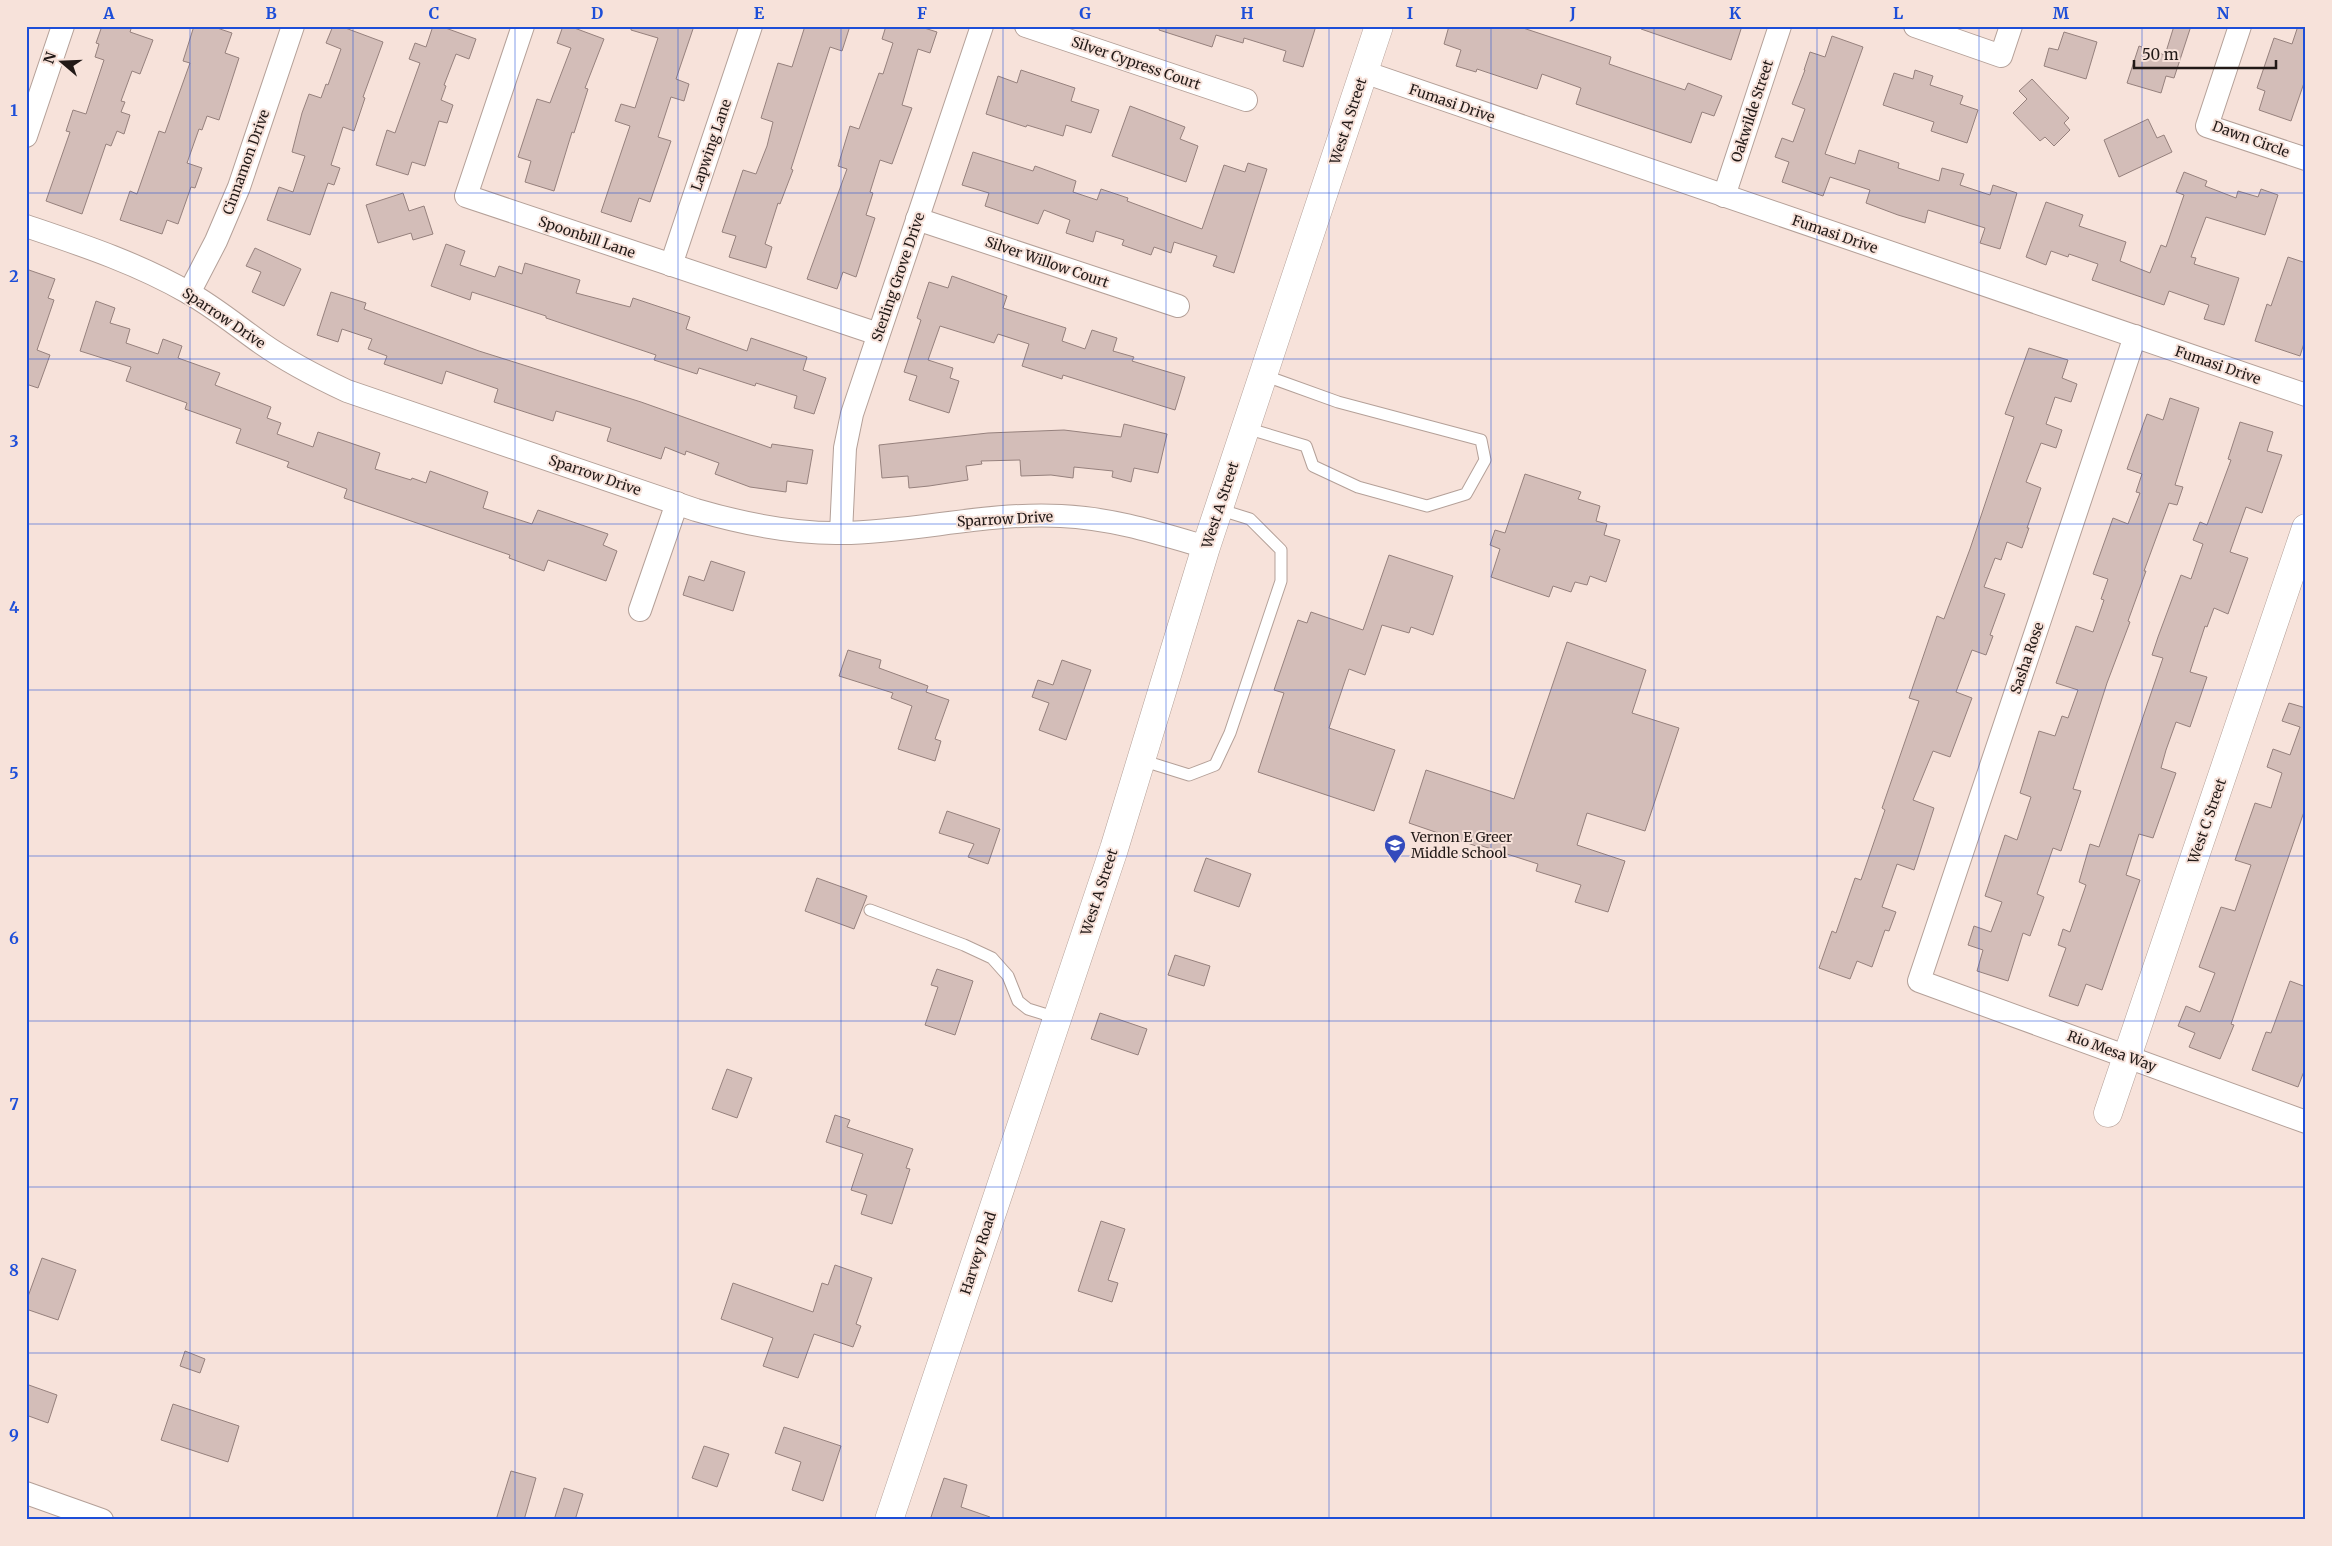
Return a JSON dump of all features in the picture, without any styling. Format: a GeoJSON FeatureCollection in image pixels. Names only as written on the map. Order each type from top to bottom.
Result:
{"type":"FeatureCollection","features":[{"type":"Feature","properties":{"kind":"street"},"geometry":{"type":"LineString","coordinates":[[26,136],[63,26]]}},
{"type":"Feature","properties":{"kind":"street","name":"Cinnamon Drive"},"geometry":{"type":"LineString","coordinates":[[189,293],[216,242],[240,187],[293,26]]}},
{"type":"Feature","properties":{"kind":"street","name":"Spoonbill Lane"},"geometry":{"type":"LineString","coordinates":[[523,26],[466,196],[878,334]]}},
{"type":"Feature","properties":{"kind":"street","name":"Lapwing Lane"},"geometry":{"type":"LineString","coordinates":[[670,264],[751,26]]}},
{"type":"Feature","properties":{"kind":"street","name":"Sterling Grove Drive"},"geometry":{"type":"LineString","coordinates":[[842,533],[845,448],[852,414],[982,26]]}},
{"type":"Feature","properties":{"kind":"street","name":"Silver Cypress Court"},"geometry":{"type":"LineString","coordinates":[[1026,26],[1246,100]]}},
{"type":"Feature","properties":{"kind":"street","name":"West A Street"},"geometry":{"type":"LineString","coordinates":[[1067,987],[1141,760],[1218,509],[1379,26]]}},
{"type":"Feature","properties":{"kind":"street","name":"Oakwilde Street"},"geometry":{"type":"LineString","coordinates":[[1724,196],[1780,26]]}},
{"type":"Feature","properties":{"kind":"street"},"geometry":{"type":"LineString","coordinates":[[1914,26],[2001,56],[2011,26]]}},
{"type":"Feature","properties":{"kind":"street","name":"Dawn Circle"},"geometry":{"type":"LineString","coordinates":[[2240,26],[2207,126],[2306,160]]}},
{"type":"Feature","properties":{"kind":"street","name":"Fumasi Drive"},"geometry":{"type":"LineString","coordinates":[[1364,72],[2306,394]]}},
{"type":"Feature","properties":{"kind":"street","name":"Silver Willow Court"},"geometry":{"type":"LineString","coordinates":[[917,219],[1178,306]]}},
{"type":"Feature","properties":{"kind":"street","name":"Sparrow Drive"},"geometry":{"type":"LineString","coordinates":[[26,226],[108,253],[150,272],[189,293],[295,365],[347,391],[741,523],[794,531],[842,533],[878,531],[1016,515],[1062,516],[1108,521],[1147,529],[1206,547]]}},
{"type":"Feature","properties":{"kind":"street","name":"Sasha Rose"},"geometry":{"type":"LineString","coordinates":[[1919,981],[2135,336]]}},
{"type":"Feature","properties":{"kind":"street"},"geometry":{"type":"LineString","coordinates":[[640,610],[677,503]]}},
{"type":"Feature","properties":{"kind":"street","name":"West C Street"},"geometry":{"type":"LineString","coordinates":[[2108,1113],[2306,528]]}},
{"type":"Feature","properties":{"kind":"street","name":"Rio Mesa Way"},"geometry":{"type":"LineString","coordinates":[[1919,981],[2306,1122]]}},
{"type":"Feature","properties":{"kind":"street","name":"Harvey Road"},"geometry":{"type":"LineString","coordinates":[[889,1520],[1067,987]]}},
{"type":"Feature","properties":{"kind":"street"},"geometry":{"type":"LineString","coordinates":[[26,1493],[102,1520]]}},
{"type":"Feature","properties":{"kind":"lane"},"geometry":{"type":"LineString","coordinates":[[1246,428],[1306,446],[1313,466],[1358,487],[1427,506],[1466,494],[1485,460],[1481,440],[1338,402],[1263,375]]}},
{"type":"Feature","properties":{"kind":"lane"},"geometry":{"type":"LineString","coordinates":[[1141,760],[1189,775],[1214,765],[1230,733],[1281,581],[1281,550],[1250,519],[1218,509]]}},
{"type":"Feature","properties":{"kind":"lane"},"geometry":{"type":"LineString","coordinates":[[870,910],[964,945],[992,958],[1008,976],[1018,1002],[1028,1009],[1057,1018]]}},
{"type":"Feature","properties":{"kind":"building"},"geometry":{"type":"Polygon","coordinates":[[[102,26],[132,26],[130,32],[153,40],[140,74],[132,71],[121,101],[125,102],[121,112],[130,115],[124,134],[117,131],[111,146],[106,144],[82,214],[46,201],[70,132],[66,131],[73,110],[86,114],[104,60],[95,57],[99,44],[96,43],[102,26]]]}},
{"type":"Feature","properties":{"kind":"building"},"geometry":{"type":"Polygon","coordinates":[[[194,26],[211,26],[232,33],[225,53],[239,58],[219,120],[207,116],[202,130],[199,129],[187,163],[202,168],[195,188],[191,187],[178,224],[167,220],[162,234],[120,220],[130,191],[137,194],[159,131],[165,133],[190,63],[183,61],[194,26]]]}},
{"type":"Feature","properties":{"kind":"building"},"geometry":{"type":"Polygon","coordinates":[[[333,26],[340,26],[383,42],[363,97],[365,98],[354,131],[343,127],[331,165],[340,168],[334,185],[328,183],[310,235],[267,220],[279,187],[293,192],[305,156],[292,152],[302,113],[309,94],[321,98],[326,84],[328,85],[341,49],[326,43],[333,26]]]}},
{"type":"Feature","properties":{"kind":"building"},"geometry":{"type":"Polygon","coordinates":[[[433,26],[440,26],[476,39],[469,59],[456,54],[444,85],[446,86],[441,100],[453,105],[447,123],[439,121],[425,166],[412,162],[408,175],[376,165],[387,130],[395,133],[420,63],[409,59],[415,43],[426,47],[433,26]]]}},
{"type":"Feature","properties":{"kind":"building"},"geometry":{"type":"Polygon","coordinates":[[[563,26],[569,26],[604,39],[585,88],[588,89],[574,133],[572,132],[554,191],[525,182],[531,161],[518,157],[537,99],[550,103],[571,48],[557,43],[563,26]]]}},
{"type":"Feature","properties":{"kind":"building"},"geometry":{"type":"Polygon","coordinates":[[[631,26],[694,26],[676,79],[689,84],[684,101],[671,97],[658,137],[671,141],[650,202],[639,198],[631,222],[601,212],[630,126],[615,121],[621,104],[635,108],[658,38],[631,30],[631,26]]]}},
{"type":"Feature","properties":{"kind":"building"},"geometry":{"type":"Polygon","coordinates":[[[805,26],[850,26],[842,51],[830,47],[791,169],[793,170],[780,204],[778,203],[765,244],[772,247],[766,268],[729,257],[736,236],[722,232],[743,170],[756,174],[767,146],[773,122],[761,118],[778,63],[792,67],[805,26]]]}},
{"type":"Feature","properties":{"kind":"building"},"geometry":{"type":"Polygon","coordinates":[[[886,26],[918,26],[937,32],[930,53],[918,49],[902,105],[912,108],[892,164],[880,160],[870,192],[873,193],[866,215],[875,218],[856,277],[843,272],[837,289],[807,279],[847,169],[838,166],[850,126],[859,129],[879,73],[883,74],[893,43],[882,39],[886,26]]]}},
{"type":"Feature","properties":{"kind":"building"},"geometry":{"type":"Polygon","coordinates":[[[1160,26],[1316,26],[1303,67],[1283,61],[1286,51],[1244,38],[1243,43],[1216,35],[1212,47],[1159,30],[1160,26]]]}},
{"type":"Feature","properties":{"kind":"building"},"geometry":{"type":"Polygon","coordinates":[[[1449,26],[1517,26],[1611,57],[1609,64],[1685,90],[1688,83],[1722,96],[1714,116],[1702,112],[1691,143],[1576,104],[1581,88],[1542,74],[1537,89],[1477,69],[1476,72],[1456,66],[1461,50],[1444,44],[1449,26]]]}},
{"type":"Feature","properties":{"kind":"building"},"geometry":{"type":"Polygon","coordinates":[[[1641,26],[1742,26],[1731,60],[1641,29],[1641,26]]]}},
{"type":"Feature","properties":{"kind":"building"},"geometry":{"type":"Polygon","coordinates":[[[2174,26],[2191,26],[2174,78],[2166,76],[2161,93],[2127,83],[2139,46],[2165,55],[2174,26]]]}},
{"type":"Feature","properties":{"kind":"building"},"geometry":{"type":"Polygon","coordinates":[[[2298,26],[2306,26],[2306,77],[2291,121],[2259,110],[2265,91],[2257,88],[2274,38],[2292,44],[2298,26]]]}},
{"type":"Feature","properties":{"kind":"building"},"geometry":{"type":"Polygon","coordinates":[[[2064,32],[2097,42],[2086,79],[2044,66],[2049,48],[2058,50],[2064,32]]]}},
{"type":"Feature","properties":{"kind":"building"},"geometry":{"type":"Polygon","coordinates":[[[1832,36],[1863,47],[1825,154],[1855,164],[1859,150],[1899,163],[1898,168],[1939,181],[1942,168],[1964,174],[1960,185],[1990,195],[1993,185],[2017,193],[2000,249],[1980,243],[1985,228],[1928,210],[1925,223],[1898,215],[1866,203],[1870,190],[1830,177],[1823,196],[1782,182],[1789,162],[1775,157],[1782,138],[1793,142],[1805,109],[1792,104],[1810,52],[1825,57],[1832,36]]]}},
{"type":"Feature","properties":{"kind":"building"},"geometry":{"type":"Polygon","coordinates":[[[1021,70],[1075,88],[1071,101],[1099,110],[1091,133],[1066,125],[1063,136],[1027,125],[1026,127],[986,114],[998,76],[1017,83],[1021,70]]]}},
{"type":"Feature","properties":{"kind":"building"},"geometry":{"type":"Polygon","coordinates":[[[1915,70],[1933,76],[1930,85],[1963,96],[1960,104],[1978,110],[1967,143],[1931,131],[1934,122],[1883,105],[1894,73],[1913,79],[1915,70]]]}},
{"type":"Feature","properties":{"kind":"building"},"geometry":{"type":"Polygon","coordinates":[[[2032,79],[2069,118],[2064,123],[2070,130],[2054,146],[2045,137],[2040,141],[2013,113],[2027,99],[2019,91],[2032,79]]]}},
{"type":"Feature","properties":{"kind":"building"},"geometry":{"type":"Polygon","coordinates":[[[1130,106],[1185,127],[1180,139],[1198,146],[1186,182],[1112,156],[1130,106]]]}},
{"type":"Feature","properties":{"kind":"building"},"geometry":{"type":"Polygon","coordinates":[[[2148,119],[2157,138],[2164,135],[2172,152],[2119,177],[2104,140],[2148,119]]]}},
{"type":"Feature","properties":{"kind":"building"},"geometry":{"type":"Polygon","coordinates":[[[973,152],[1033,171],[1035,166],[1076,181],[1073,192],[1097,200],[1101,189],[1128,198],[1127,201],[1202,229],[1224,165],[1245,172],[1248,163],[1267,169],[1234,273],[1213,266],[1217,256],[1174,242],[1171,253],[1154,247],[1151,255],[1122,245],[1124,240],[1096,231],[1093,242],[1066,233],[1070,220],[1044,210],[1038,224],[985,206],[989,193],[962,185],[973,152]]]}},
{"type":"Feature","properties":{"kind":"building"},"geometry":{"type":"Polygon","coordinates":[[[2184,172],[2207,181],[2205,186],[2236,198],[2238,191],[2258,197],[2261,189],[2278,195],[2265,235],[2206,217],[2191,257],[2196,258],[2194,264],[2239,278],[2224,325],[2204,319],[2209,305],[2169,291],[2164,305],[2092,280],[2098,264],[2069,254],[2068,257],[2051,251],[2046,265],[2026,257],[2046,202],[2083,215],[2079,226],[2126,242],[2120,261],[2150,273],[2161,245],[2166,247],[2184,195],[2176,192],[2184,172]]]}},
{"type":"Feature","properties":{"kind":"building"},"geometry":{"type":"Polygon","coordinates":[[[403,193],[409,211],[424,206],[433,234],[413,240],[411,233],[378,243],[366,205],[403,193]]]}},
{"type":"Feature","properties":{"kind":"building"},"geometry":{"type":"Polygon","coordinates":[[[446,244],[465,251],[460,265],[495,277],[499,266],[522,274],[525,263],[580,280],[576,293],[630,307],[633,298],[690,317],[686,329],[747,351],[751,338],[807,357],[803,370],[826,378],[814,414],[794,408],[797,396],[756,383],[755,386],[699,368],[697,374],[654,360],[656,355],[546,318],[546,316],[472,292],[470,300],[431,286],[446,244]]]}},
{"type":"Feature","properties":{"kind":"building"},"geometry":{"type":"Polygon","coordinates":[[[255,248],[301,269],[284,306],[252,292],[261,272],[246,266],[255,248]]]}},
{"type":"Feature","properties":{"kind":"building"},"geometry":{"type":"Polygon","coordinates":[[[2288,257],[2306,263],[2306,337],[2300,356],[2255,341],[2267,304],[2271,306],[2288,257]]]}},
{"type":"Feature","properties":{"kind":"building"},"geometry":{"type":"Polygon","coordinates":[[[26,269],[55,279],[48,298],[54,300],[37,350],[50,355],[38,388],[26,384],[26,269]]]}},
{"type":"Feature","properties":{"kind":"building"},"geometry":{"type":"Polygon","coordinates":[[[952,276],[1007,296],[1003,308],[1066,328],[1062,341],[1085,349],[1092,330],[1117,338],[1113,351],[1134,357],[1132,361],[1185,377],[1175,410],[1063,375],[1062,379],[1022,366],[1029,344],[998,334],[994,343],[940,326],[928,360],[953,368],[950,378],[959,381],[949,413],[909,400],[917,376],[904,372],[921,320],[917,318],[929,282],[948,288],[952,276]]]}},
{"type":"Feature","properties":{"kind":"building"},"geometry":{"type":"Polygon","coordinates":[[[331,292],[366,303],[364,309],[479,351],[641,402],[771,448],[772,444],[813,450],[807,484],[787,481],[786,492],[750,487],[715,474],[719,463],[686,451],[685,455],[665,447],[661,459],[607,441],[611,428],[556,411],[553,421],[494,402],[498,389],[446,371],[442,384],[384,364],[387,356],[368,349],[372,339],[342,329],[338,342],[317,335],[331,292]]]}},
{"type":"Feature","properties":{"kind":"building"},"geometry":{"type":"Polygon","coordinates":[[[96,301],[115,308],[110,323],[130,329],[126,343],[158,354],[163,339],[182,346],[178,358],[220,373],[215,385],[271,407],[267,418],[281,423],[277,434],[313,447],[318,432],[380,453],[375,469],[426,483],[430,471],[488,492],[483,508],[532,524],[538,510],[608,534],[603,545],[617,551],[606,581],[548,560],[544,571],[509,558],[510,555],[344,498],[347,489],[287,467],[289,462],[236,443],[241,429],[185,409],[187,403],[126,381],[131,367],[80,351],[96,301]]]}},
{"type":"Feature","properties":{"kind":"building"},"geometry":{"type":"Polygon","coordinates":[[[2029,348],[2068,360],[2062,378],[2077,384],[2071,402],[2055,397],[2046,424],[2062,430],[2056,448],[2041,443],[2026,482],[2041,488],[2022,548],[2007,542],[2001,560],[1995,558],[1984,587],[2005,594],[1990,635],[1993,636],[1986,655],[1972,650],[1956,692],[1972,698],[1950,757],[1933,751],[1913,800],[1934,808],[1914,870],[1897,864],[1882,907],[1896,912],[1889,931],[1885,930],[1872,967],[1857,961],[1850,979],[1819,968],[1832,931],[1836,933],[1855,878],[1861,880],[1885,810],[1882,808],[1919,701],[1909,698],[1937,616],[1944,619],[1970,549],[2014,417],[2005,414],[2029,348]]]}},
{"type":"Feature","properties":{"kind":"building"},"geometry":{"type":"Polygon","coordinates":[[[2170,398],[2199,408],[2175,485],[2183,487],[2177,505],[2169,503],[2144,571],[2146,571],[2128,621],[2130,622],[2107,683],[2073,789],[2081,791],[2061,851],[2053,848],[2037,894],[2044,897],[2030,936],[2023,933],[2008,981],[1977,971],[1983,950],[1968,945],[1974,926],[1991,932],[2002,902],[1985,896],[2005,835],[2017,840],[2031,797],[2020,793],[2039,731],[2055,736],[2062,716],[2068,718],[2078,690],[2056,683],[2076,626],[2093,632],[2104,600],[2101,599],[2108,579],[2093,574],[2113,518],[2128,524],[2140,493],[2136,492],[2142,474],[2127,469],[2147,414],[2163,420],[2170,398]]]}},
{"type":"Feature","properties":{"kind":"building"},"geometry":{"type":"Polygon","coordinates":[[[2240,422],[2273,432],[2267,451],[2282,455],[2262,513],[2246,507],[2230,552],[2248,558],[2228,614],[2214,608],[2207,627],[2205,626],[2190,672],[2207,677],[2190,727],[2176,722],[2166,750],[2161,768],[2176,773],[2153,838],[2139,834],[2126,875],[2140,880],[2102,990],[2086,984],[2078,1006],[2049,996],[2066,948],[2058,945],[2063,929],[2070,932],[2086,885],[2079,882],[2090,844],[2099,847],[2163,658],[2152,655],[2158,637],[2181,575],[2191,579],[2203,544],[2193,540],[2200,522],[2207,525],[2231,460],[2228,459],[2240,422]]]}},
{"type":"Feature","properties":{"kind":"building"},"geometry":{"type":"Polygon","coordinates":[[[1124,424],[1167,434],[1158,473],[1134,468],[1131,482],[1112,477],[1113,471],[1074,467],[1073,478],[1051,475],[1021,476],[1020,460],[981,461],[982,464],[966,466],[968,480],[929,486],[909,488],[908,476],[882,478],[879,445],[988,433],[1064,430],[1121,437],[1124,424]]]}},
{"type":"Feature","properties":{"kind":"building"},"geometry":{"type":"Polygon","coordinates":[[[1525,474],[1581,492],[1578,499],[1600,506],[1596,521],[1607,524],[1604,535],[1620,540],[1606,582],[1590,576],[1587,585],[1575,582],[1571,592],[1553,586],[1549,597],[1491,577],[1500,549],[1490,545],[1495,530],[1505,533],[1525,474]]]}},
{"type":"Feature","properties":{"kind":"building"},"geometry":{"type":"Polygon","coordinates":[[[1389,555],[1453,576],[1433,635],[1411,627],[1409,633],[1382,625],[1365,675],[1349,669],[1329,728],[1395,750],[1374,811],[1258,772],[1284,693],[1274,690],[1298,620],[1307,623],[1311,612],[1363,630],[1389,555]]]}},
{"type":"Feature","properties":{"kind":"building"},"geometry":{"type":"Polygon","coordinates":[[[711,561],[745,572],[733,611],[683,595],[689,576],[704,581],[711,561]]]}},
{"type":"Feature","properties":{"kind":"building"},"geometry":{"type":"Polygon","coordinates":[[[1567,642],[1646,670],[1632,713],[1679,728],[1645,831],[1587,813],[1577,845],[1625,861],[1608,912],[1575,902],[1581,885],[1536,871],[1538,864],[1479,845],[1479,847],[1409,823],[1426,770],[1514,799],[1567,642]]]}},
{"type":"Feature","properties":{"kind":"building"},"geometry":{"type":"Polygon","coordinates":[[[848,650],[881,660],[879,668],[928,686],[926,692],[949,700],[935,739],[941,741],[935,761],[898,749],[912,706],[891,698],[893,693],[839,676],[848,650]]]}},
{"type":"Feature","properties":{"kind":"building"},"geometry":{"type":"Polygon","coordinates":[[[1062,660],[1091,670],[1066,740],[1039,730],[1049,703],[1032,697],[1038,680],[1053,685],[1062,660]]]}},
{"type":"Feature","properties":{"kind":"building"},"geometry":{"type":"Polygon","coordinates":[[[2289,703],[2306,708],[2306,806],[2231,1024],[2234,1025],[2220,1059],[2189,1047],[2195,1033],[2178,1026],[2186,1006],[2200,1012],[2215,973],[2199,967],[2221,907],[2235,911],[2251,865],[2235,860],[2255,803],[2271,808],[2282,773],[2267,767],[2273,749],[2290,755],[2300,727],[2282,721],[2289,703]]]}},
{"type":"Feature","properties":{"kind":"building"},"geometry":{"type":"Polygon","coordinates":[[[947,811],[1000,829],[988,864],[968,857],[974,844],[939,833],[947,811]]]}},
{"type":"Feature","properties":{"kind":"building"},"geometry":{"type":"Polygon","coordinates":[[[1206,858],[1251,874],[1239,907],[1194,891],[1206,858]]]}},
{"type":"Feature","properties":{"kind":"building"},"geometry":{"type":"Polygon","coordinates":[[[817,878],[867,896],[854,929],[805,911],[817,878]]]}},
{"type":"Feature","properties":{"kind":"building"},"geometry":{"type":"Polygon","coordinates":[[[1175,955],[1210,966],[1204,986],[1168,975],[1175,955]]]}},
{"type":"Feature","properties":{"kind":"building"},"geometry":{"type":"Polygon","coordinates":[[[937,969],[973,981],[955,1035],[925,1025],[938,987],[931,985],[937,969]]]}},
{"type":"Feature","properties":{"kind":"building"},"geometry":{"type":"Polygon","coordinates":[[[2290,981],[2306,987],[2306,1066],[2298,1087],[2252,1070],[2266,1032],[2271,1033],[2290,981]]]}},
{"type":"Feature","properties":{"kind":"building"},"geometry":{"type":"Polygon","coordinates":[[[1100,1013],[1147,1029],[1138,1055],[1091,1039],[1100,1013]]]}},
{"type":"Feature","properties":{"kind":"building"},"geometry":{"type":"Polygon","coordinates":[[[727,1069],[752,1078],[737,1118],[712,1109],[727,1069]]]}},
{"type":"Feature","properties":{"kind":"building"},"geometry":{"type":"Polygon","coordinates":[[[835,1115],[850,1120],[847,1127],[913,1149],[906,1168],[910,1169],[892,1224],[861,1214],[867,1195],[851,1190],[863,1154],[826,1142],[835,1115]]]}},
{"type":"Feature","properties":{"kind":"building"},"geometry":{"type":"Polygon","coordinates":[[[1101,1221],[1125,1229],[1108,1280],[1118,1283],[1112,1302],[1078,1291],[1101,1221]]]}},
{"type":"Feature","properties":{"kind":"building"},"geometry":{"type":"Polygon","coordinates":[[[42,1258],[76,1270],[58,1320],[26,1309],[26,1302],[42,1258]]]}},
{"type":"Feature","properties":{"kind":"building"},"geometry":{"type":"Polygon","coordinates":[[[835,1265],[872,1278],[856,1324],[861,1326],[853,1347],[814,1334],[798,1378],[763,1366],[773,1338],[721,1319],[733,1283],[813,1312],[822,1283],[828,1285],[835,1265]]]}},
{"type":"Feature","properties":{"kind":"building"},"geometry":{"type":"Polygon","coordinates":[[[185,1351],[205,1359],[200,1373],[180,1366],[185,1351]]]}},
{"type":"Feature","properties":{"kind":"building"},"geometry":{"type":"Polygon","coordinates":[[[26,1384],[57,1395],[48,1423],[26,1415],[26,1384]]]}},
{"type":"Feature","properties":{"kind":"building"},"geometry":{"type":"Polygon","coordinates":[[[173,1404],[239,1426],[228,1462],[161,1440],[173,1404]]]}},
{"type":"Feature","properties":{"kind":"building"},"geometry":{"type":"Polygon","coordinates":[[[784,1427],[841,1446],[823,1501],[792,1490],[801,1462],[775,1453],[784,1427]]]}},
{"type":"Feature","properties":{"kind":"building"},"geometry":{"type":"Polygon","coordinates":[[[704,1446],[729,1454],[717,1487],[692,1478],[704,1446]]]}},
{"type":"Feature","properties":{"kind":"building"},"geometry":{"type":"Polygon","coordinates":[[[511,1471],[536,1478],[524,1520],[496,1520],[511,1471]]]}},
{"type":"Feature","properties":{"kind":"building"},"geometry":{"type":"Polygon","coordinates":[[[944,1478],[967,1485],[961,1507],[990,1517],[989,1520],[930,1520],[944,1478]]]}},
{"type":"Feature","properties":{"kind":"building"},"geometry":{"type":"Polygon","coordinates":[[[564,1488],[583,1494],[575,1520],[554,1520],[564,1488]]]}},
{"type":"Feature","properties":{"kind":"place","name":"Vernon E Greer Middle School"},"geometry":{"type":"Point","coordinates":[1395,864]}}]}
